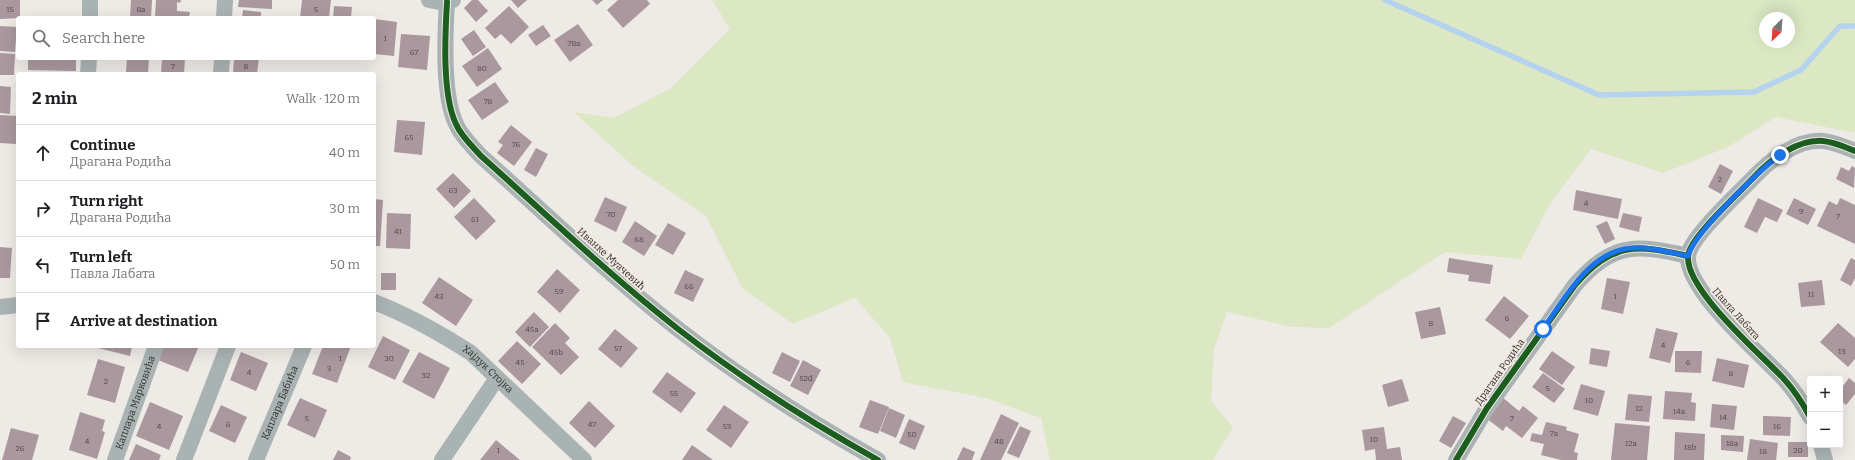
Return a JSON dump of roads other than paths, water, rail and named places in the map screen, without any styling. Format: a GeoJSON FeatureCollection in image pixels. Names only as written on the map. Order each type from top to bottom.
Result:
{"type":"FeatureCollection","features":[{"type":"Feature","properties":{"kind":"street"},"geometry":{"type":"LineString","coordinates":[[90,0],[90,16]]}},
{"type":"Feature","properties":{"kind":"street"},"geometry":{"type":"LineString","coordinates":[[224,16],[225,0]]}},
{"type":"Feature","properties":{"kind":"street"},"geometry":{"type":"LineString","coordinates":[[428,0],[450,1]]}},
{"type":"Feature","properties":{"kind":"street","name":"Иванке Муачевић"},"geometry":{"type":"LineString","coordinates":[[450,1],[444,41],[449,105],[456,124],[465,138],[481,156],[628,288],[679,330],[788,407],[878,460]]}},
{"type":"Feature","properties":{"kind":"street"},"geometry":{"type":"LineString","coordinates":[[88,72],[89,60]]}},
{"type":"Feature","properties":{"kind":"street"},"geometry":{"type":"LineString","coordinates":[[221,72],[222,60]]}},
{"type":"Feature","properties":{"kind":"street"},"geometry":{"type":"LineString","coordinates":[[1688,256],[1693,245],[1711,222],[1764,166],[1780,155],[1802,145],[1823,141],[1855,151]]}},
{"type":"Feature","properties":{"kind":"street","name":"Драгана Родића"},"geometry":{"type":"LineString","coordinates":[[1456,460],[1487,408],[1575,285],[1588,270],[1611,254],[1624,249],[1636,248],[1663,250],[1688,256]]}},
{"type":"Feature","properties":{"kind":"street","name":"Павла Лабата"},"geometry":{"type":"LineString","coordinates":[[1688,256],[1688,266],[1692,274],[1714,306],[1785,380],[1807,413]]}},
{"type":"Feature","properties":{"kind":"street","name":"Хајдук Стојка"},"geometry":{"type":"LineString","coordinates":[[376,303],[413,319],[452,340],[471,353],[584,460]]}},
{"type":"Feature","properties":{"kind":"street"},"geometry":{"type":"LineString","coordinates":[[0,307],[16,305]]}},
{"type":"Feature","properties":{"kind":"street","name":"Каплара Марковића"},"geometry":{"type":"LineString","coordinates":[[116,460],[155,348]]}},
{"type":"Feature","properties":{"kind":"street"},"geometry":{"type":"LineString","coordinates":[[184,460],[227,348]]}},
{"type":"Feature","properties":{"kind":"street","name":"Каплара Бабића"},"geometry":{"type":"LineString","coordinates":[[256,460],[303,348]]}},
{"type":"Feature","properties":{"kind":"street"},"geometry":{"type":"LineString","coordinates":[[442,460],[496,378]]}},
{"type":"Feature","properties":{"kind":"street"},"geometry":{"type":"LineString","coordinates":[[1822,448],[1825,460]]}},
{"type":"Feature","properties":{"kind":"waterway"},"geometry":{"type":"LineString","coordinates":[[1385,0],[1599,95],[1754,92],[1801,70],[1840,26],[1855,26]]}}]}
